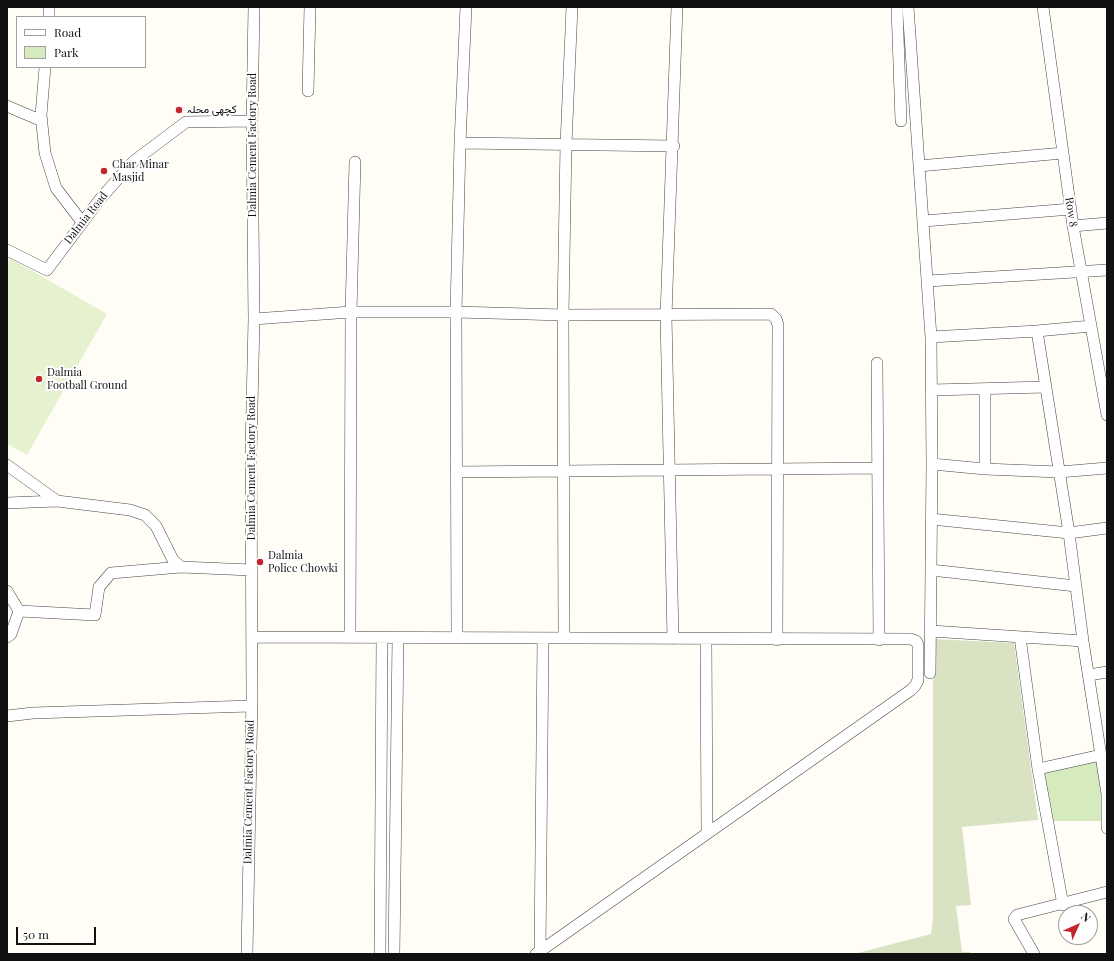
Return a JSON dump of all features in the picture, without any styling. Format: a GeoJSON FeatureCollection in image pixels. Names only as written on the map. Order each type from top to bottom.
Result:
{"type":"FeatureCollection","features":[{"type":"Feature","properties":{"kind":"street","name":"Dalmia Cement Factory Road"},"geometry":{"type":"LineString","coordinates":[[247,954],[252,637],[251,452],[254,319],[252,121],[254,7]]}},
{"type":"Feature","properties":{"kind":"street"},"geometry":{"type":"LineString","coordinates":[[308,91],[310,7]]}},
{"type":"Feature","properties":{"kind":"street"},"geometry":{"type":"LineString","coordinates":[[457,637],[456,312],[460,143],[466,7]]}},
{"type":"Feature","properties":{"kind":"street"},"geometry":{"type":"LineString","coordinates":[[564,638],[563,315],[566,144],[572,7]]}},
{"type":"Feature","properties":{"kind":"street"},"geometry":{"type":"LineString","coordinates":[[673,639],[666,316],[674,146],[677,7]]}},
{"type":"Feature","properties":{"kind":"street"},"geometry":{"type":"LineString","coordinates":[[897,7],[901,122]]}},
{"type":"Feature","properties":{"kind":"street"},"geometry":{"type":"LineString","coordinates":[[908,7],[931,337],[932,464],[930,673]]}},
{"type":"Feature","properties":{"kind":"street","name":"Row 8"},"geometry":{"type":"LineString","coordinates":[[1043,7],[1070,209],[1107,415]]}},
{"type":"Feature","properties":{"kind":"street"},"geometry":{"type":"LineString","coordinates":[[45,68],[42,121],[45,153],[56,188],[82,222]]}},
{"type":"Feature","properties":{"kind":"street"},"geometry":{"type":"LineString","coordinates":[[7,106],[42,121]]}},
{"type":"Feature","properties":{"kind":"street","name":"Dalmia Road"},"geometry":{"type":"LineString","coordinates":[[7,250],[47,270],[100,199],[134,161],[186,122],[252,121]]}},
{"type":"Feature","properties":{"kind":"street"},"geometry":{"type":"LineString","coordinates":[[460,143],[674,146]]}},
{"type":"Feature","properties":{"kind":"street"},"geometry":{"type":"LineString","coordinates":[[920,166],[1063,153]]}},
{"type":"Feature","properties":{"kind":"street"},"geometry":{"type":"LineString","coordinates":[[350,637],[351,312],[355,162]]}},
{"type":"Feature","properties":{"kind":"street"},"geometry":{"type":"LineString","coordinates":[[924,221],[1070,209]]}},
{"type":"Feature","properties":{"kind":"street"},"geometry":{"type":"LineString","coordinates":[[1073,226],[1107,224]]}},
{"type":"Feature","properties":{"kind":"street"},"geometry":{"type":"LineString","coordinates":[[928,281],[1107,270]]}},
{"type":"Feature","properties":{"kind":"street"},"geometry":{"type":"LineString","coordinates":[[254,319],[351,312],[456,312],[666,316],[771,314],[776,319],[778,325],[776,469],[777,640]]}},
{"type":"Feature","properties":{"kind":"street"},"geometry":{"type":"LineString","coordinates":[[931,337],[1037,331],[1091,326]]}},
{"type":"Feature","properties":{"kind":"street"},"geometry":{"type":"LineString","coordinates":[[1037,331],[1060,472],[1083,642],[1107,794],[1107,824]]}},
{"type":"Feature","properties":{"kind":"street"},"geometry":{"type":"LineString","coordinates":[[877,363],[879,640]]}},
{"type":"Feature","properties":{"kind":"street"},"geometry":{"type":"LineString","coordinates":[[932,390],[985,390],[1046,386]]}},
{"type":"Feature","properties":{"kind":"street"},"geometry":{"type":"LineString","coordinates":[[985,390],[985,469]]}},
{"type":"Feature","properties":{"kind":"street"},"geometry":{"type":"LineString","coordinates":[[932,464],[985,469],[1060,472],[1107,468]]}},
{"type":"Feature","properties":{"kind":"street"},"geometry":{"type":"LineString","coordinates":[[7,465],[57,501]]}},
{"type":"Feature","properties":{"kind":"street"},"geometry":{"type":"LineString","coordinates":[[456,472],[878,468]]}},
{"type":"Feature","properties":{"kind":"street"},"geometry":{"type":"LineString","coordinates":[[7,503],[57,501],[130,510],[145,515],[156,526],[173,560],[181,567]]}},
{"type":"Feature","properties":{"kind":"street"},"geometry":{"type":"LineString","coordinates":[[931,519],[1069,533],[1107,528]]}},
{"type":"Feature","properties":{"kind":"street"},"geometry":{"type":"LineString","coordinates":[[19,611],[95,615],[99,587],[111,573],[181,567],[251,570]]}},
{"type":"Feature","properties":{"kind":"street"},"geometry":{"type":"LineString","coordinates":[[931,570],[1076,586]]}},
{"type":"Feature","properties":{"kind":"street"},"geometry":{"type":"LineString","coordinates":[[7,591],[19,611]]}},
{"type":"Feature","properties":{"kind":"street"},"geometry":{"type":"LineString","coordinates":[[7,637],[11,634],[19,611]]}},
{"type":"Feature","properties":{"kind":"street"},"geometry":{"type":"LineString","coordinates":[[931,631],[1083,642]]}},
{"type":"Feature","properties":{"kind":"street"},"geometry":{"type":"LineString","coordinates":[[252,637],[777,640],[911,639],[916,641],[918,645],[918,680],[916,686],[538,953]]}},
{"type":"Feature","properties":{"kind":"street"},"geometry":{"type":"LineString","coordinates":[[1020,637],[1038,769],[1063,905],[1107,892]]}},
{"type":"Feature","properties":{"kind":"street"},"geometry":{"type":"LineString","coordinates":[[380,954],[382,638]]}},
{"type":"Feature","properties":{"kind":"street"},"geometry":{"type":"LineString","coordinates":[[394,954],[398,638]]}},
{"type":"Feature","properties":{"kind":"street"},"geometry":{"type":"LineString","coordinates":[[538,953],[543,638]]}},
{"type":"Feature","properties":{"kind":"street"},"geometry":{"type":"LineString","coordinates":[[706,639],[707,833]]}},
{"type":"Feature","properties":{"kind":"street"},"geometry":{"type":"LineString","coordinates":[[1089,675],[1107,672]]}},
{"type":"Feature","properties":{"kind":"street"},"geometry":{"type":"LineString","coordinates":[[381,694],[398,695]]}},
{"type":"Feature","properties":{"kind":"street"},"geometry":{"type":"LineString","coordinates":[[7,716],[33,713],[251,706]]}},
{"type":"Feature","properties":{"kind":"street"},"geometry":{"type":"LineString","coordinates":[[1038,769],[1101,755]]}},
{"type":"Feature","properties":{"kind":"street"},"geometry":{"type":"LineString","coordinates":[[1034,954],[1014,919],[1017,915],[1058,906]]}},
{"type":"Feature","properties":{"kind":"green space","name":"Dalmia Football Ground"},"geometry":{"type":"Polygon","coordinates":[[[10,258],[107,314],[27,455],[7,444],[7,264],[10,258]]]}},
{"type":"Feature","properties":{"kind":"green space"},"geometry":{"type":"Polygon","coordinates":[[[933,639],[1014,643],[1038,820],[962,827],[971,905],[956,906],[962,952],[970,952],[971,954],[854,954],[931,934],[933,918],[933,639]]]}},
{"type":"Feature","properties":{"kind":"green space"},"geometry":{"type":"Polygon","coordinates":[[[1098,760],[1103,793],[1102,821],[1051,821],[1042,772],[1098,760]]]}},
{"type":"Feature","properties":{"kind":"place","name":"کچھی محلہ"},"geometry":{"type":"Point","coordinates":[179,110]}},
{"type":"Feature","properties":{"kind":"place","name":"Char Minar Masjid"},"geometry":{"type":"Point","coordinates":[104,171]}},
{"type":"Feature","properties":{"kind":"place","name":"Dalmia Football Ground"},"geometry":{"type":"Point","coordinates":[39,379]}},
{"type":"Feature","properties":{"kind":"place","name":"Dalmia Police Chowki"},"geometry":{"type":"Point","coordinates":[260,562]}}]}
